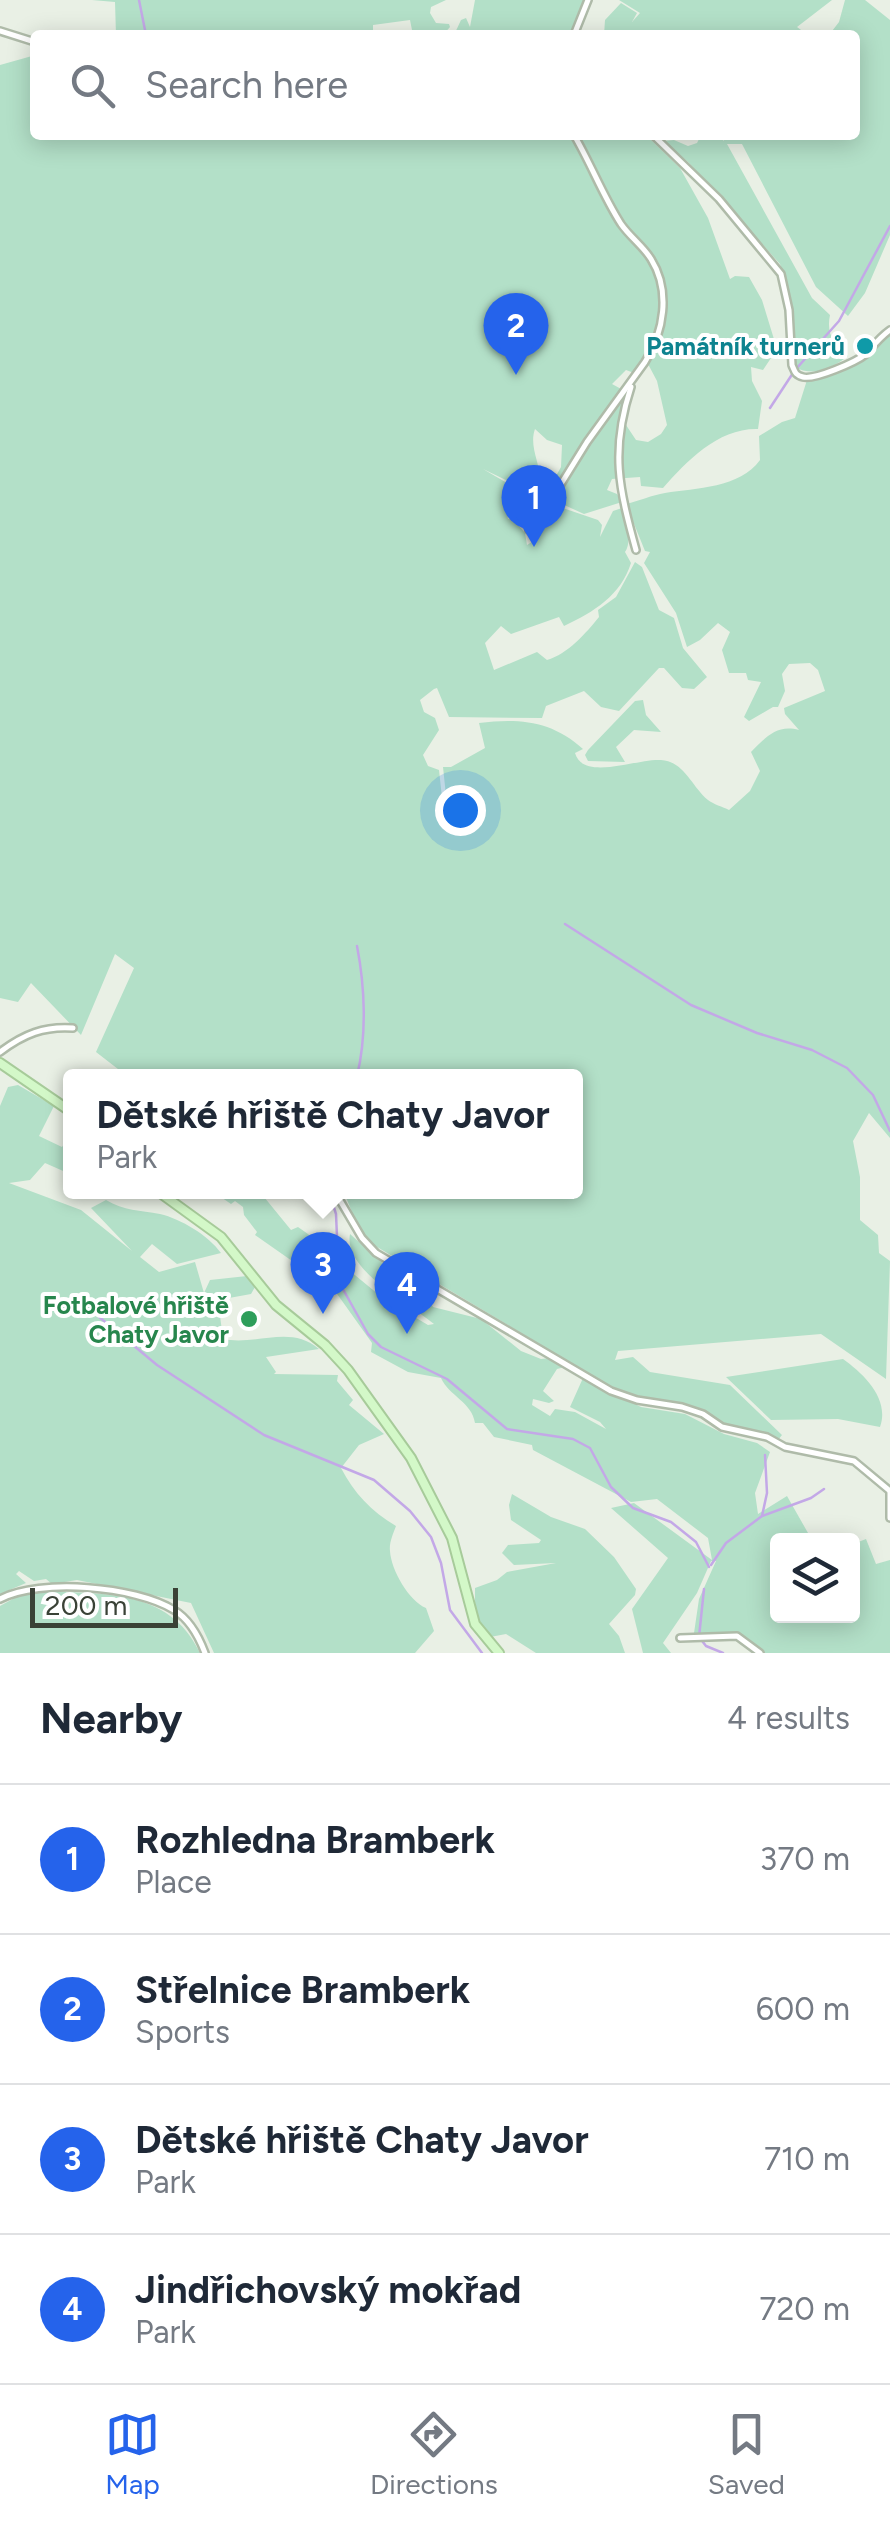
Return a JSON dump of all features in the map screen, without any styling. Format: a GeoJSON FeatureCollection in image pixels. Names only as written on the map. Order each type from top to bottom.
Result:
{"type":"FeatureCollection","features":[{"type":"Feature","properties":{"kind":"street"},"geometry":{"type":"LineString","coordinates":[[576,30],[588,0]]}},
{"type":"Feature","properties":{"kind":"street"},"geometry":{"type":"LineString","coordinates":[[0,31],[30,40]]}},
{"type":"Feature","properties":{"kind":"street"},"geometry":{"type":"LineString","coordinates":[[529,530],[653,350],[661,327],[660,280],[650,256],[622,225],[577,140]]}},
{"type":"Feature","properties":{"kind":"street"},"geometry":{"type":"LineString","coordinates":[[658,140],[719,199],[781,274],[795,373],[804,378],[851,363],[890,330]]}},
{"type":"Feature","properties":{"kind":"street"},"geometry":{"type":"LineString","coordinates":[[633,378],[621,428],[617,471],[636,550]]}},
{"type":"Feature","properties":{"kind":"street"},"geometry":{"type":"LineString","coordinates":[[0,1052],[32,1032],[74,1028]]}},
{"type":"Feature","properties":{"kind":"street"},"geometry":{"type":"LineString","coordinates":[[0,1063],[63,1106]]}},
{"type":"Feature","properties":{"kind":"street"},"geometry":{"type":"LineString","coordinates":[[169,1199],[221,1237],[276,1304],[326,1346],[402,1444],[452,1538],[475,1624],[499,1653]]}},
{"type":"Feature","properties":{"kind":"street"},"geometry":{"type":"LineString","coordinates":[[340,1199],[362,1238],[376,1253],[611,1391],[636,1400],[692,1410],[722,1427],[786,1447],[854,1461],[890,1491],[890,1518]]}},
{"type":"Feature","properties":{"kind":"street"},"geometry":{"type":"LineString","coordinates":[[0,1599],[50,1587],[136,1595],[183,1616],[206,1653]]}},
{"type":"Feature","properties":{"kind":"street"},"geometry":{"type":"LineString","coordinates":[[680,1638],[738,1636],[760,1653]]}},
{"type":"Feature","properties":{"kind":"green space"},"geometry":{"type":"Polygon","coordinates":[[[92,0],[446,0],[431,7],[430,13],[436,23],[450,27],[412,30],[410,20],[373,25],[373,30],[116,30],[115,2],[92,0]]]}},
{"type":"Feature","properties":{"kind":"green space"},"geometry":{"type":"Polygon","coordinates":[[[475,0],[585,0],[574,30],[456,30],[466,18],[470,27],[475,0]]]}},
{"type":"Feature","properties":{"kind":"green space"},"geometry":{"type":"Polygon","coordinates":[[[619,0],[832,0],[797,27],[801,30],[604,30],[605,20],[621,3],[637,13],[632,22],[640,13],[619,0]]]}},
{"type":"Feature","properties":{"kind":"green space"},"geometry":{"type":"Polygon","coordinates":[[[845,0],[865,0],[890,20],[890,235],[865,293],[848,316],[816,287],[742,144],[727,144],[812,298],[830,315],[832,338],[848,356],[829,368],[808,371],[794,367],[792,305],[780,264],[688,162],[663,141],[674,140],[688,146],[698,140],[860,140],[860,30],[833,30],[845,0]]]}},
{"type":"Feature","properties":{"kind":"green space"},"geometry":{"type":"Polygon","coordinates":[[[30,57],[30,140],[572,140],[617,224],[657,274],[662,303],[649,346],[634,373],[626,370],[612,384],[623,390],[579,449],[552,495],[546,494],[561,467],[562,445],[547,440],[535,429],[533,446],[540,478],[537,495],[483,469],[533,498],[534,508],[544,508],[530,524],[531,516],[510,499],[505,502],[508,519],[512,518],[525,533],[527,545],[538,538],[551,504],[598,520],[602,525],[600,537],[613,511],[622,508],[628,536],[625,552],[631,563],[626,574],[605,601],[564,626],[559,617],[511,634],[501,626],[485,643],[494,670],[537,652],[547,660],[555,657],[576,642],[599,617],[598,610],[616,597],[635,562],[642,567],[659,610],[674,618],[683,648],[707,677],[694,689],[682,688],[664,668],[659,668],[619,711],[601,707],[584,691],[546,706],[542,718],[449,717],[437,688],[434,689],[420,700],[424,712],[435,718],[439,730],[423,755],[428,766],[439,770],[443,807],[447,805],[443,767],[451,767],[485,748],[479,723],[494,722],[535,724],[559,732],[583,749],[575,753],[580,762],[589,766],[669,762],[682,770],[708,800],[729,810],[750,791],[760,771],[751,752],[778,730],[799,730],[784,708],[825,691],[818,670],[810,663],[789,664],[782,674],[785,691],[778,707],[749,721],[744,717],[761,682],[748,680],[746,673],[729,673],[722,650],[730,632],[718,623],[687,647],[676,613],[644,563],[650,552],[645,551],[626,504],[717,485],[741,476],[760,460],[759,436],[795,418],[807,380],[864,359],[890,334],[890,1138],[869,1113],[853,1141],[860,1177],[860,1220],[878,1235],[879,1253],[890,1261],[886,1379],[821,1334],[618,1351],[615,1360],[633,1357],[650,1372],[730,1385],[782,1435],[778,1440],[740,1431],[707,1414],[610,1386],[362,1238],[347,1199],[583,1199],[583,1069],[118,1069],[96,1052],[134,968],[115,954],[81,1035],[31,983],[18,1002],[0,998],[0,65],[30,57]]]}},
{"type":"Feature","properties":{"kind":"green space"},"geometry":{"type":"Polygon","coordinates":[[[579,140],[651,140],[680,168],[708,218],[730,279],[749,277],[762,300],[777,349],[763,370],[751,367],[752,381],[762,401],[758,429],[730,434],[704,448],[663,488],[641,486],[640,477],[612,479],[607,490],[617,494],[622,502],[584,514],[562,504],[557,496],[627,389],[624,422],[636,440],[648,442],[667,425],[657,381],[648,364],[667,309],[665,281],[651,253],[616,211],[579,140]]]}},
{"type":"Feature","properties":{"kind":"green space"},"geometry":{"type":"Polygon","coordinates":[[[643,700],[646,715],[661,732],[634,730],[616,747],[625,762],[588,761],[588,750],[635,701],[643,700]]]}},
{"type":"Feature","properties":{"kind":"green space"},"geometry":{"type":"Polygon","coordinates":[[[18,1085],[54,1106],[39,1136],[63,1146],[63,1171],[45,1163],[30,1180],[9,1183],[81,1210],[132,1251],[91,1208],[106,1200],[168,1216],[194,1229],[221,1253],[177,1264],[152,1244],[140,1257],[159,1272],[195,1262],[204,1293],[210,1280],[247,1276],[255,1287],[251,1294],[218,1300],[223,1339],[285,1337],[308,1342],[319,1349],[266,1357],[274,1374],[338,1375],[337,1381],[353,1400],[349,1405],[384,1434],[359,1445],[341,1468],[364,1501],[396,1526],[391,1559],[407,1592],[426,1608],[434,1631],[415,1653],[214,1653],[191,1603],[77,1580],[52,1584],[46,1579],[34,1581],[19,1571],[16,1574],[26,1583],[0,1594],[0,1106],[8,1087],[18,1085]]]}},
{"type":"Feature","properties":{"kind":"green space"},"geometry":{"type":"Polygon","coordinates":[[[224,1199],[266,1199],[291,1230],[298,1227],[308,1234],[334,1264],[339,1262],[384,1299],[428,1325],[434,1324],[367,1273],[351,1247],[350,1234],[386,1266],[423,1290],[433,1307],[481,1319],[521,1351],[541,1359],[550,1358],[565,1367],[557,1369],[543,1391],[554,1401],[533,1399],[532,1405],[550,1416],[555,1409],[575,1412],[606,1429],[570,1407],[583,1378],[641,1407],[685,1414],[724,1434],[757,1443],[770,1452],[755,1493],[758,1514],[787,1496],[808,1533],[770,1533],[770,1623],[860,1623],[860,1541],[866,1539],[876,1564],[890,1560],[890,1653],[762,1653],[738,1633],[694,1633],[699,1599],[716,1561],[711,1561],[697,1593],[663,1643],[671,1653],[643,1653],[632,1609],[668,1558],[611,1508],[634,1503],[712,1560],[708,1538],[657,1499],[631,1502],[533,1450],[532,1445],[494,1437],[483,1423],[475,1423],[470,1410],[441,1378],[408,1372],[371,1352],[372,1343],[335,1291],[255,1235],[257,1232],[244,1215],[243,1207],[235,1201],[231,1204],[224,1199]]]}},
{"type":"Feature","properties":{"kind":"green space"},"geometry":{"type":"Polygon","coordinates":[[[843,1359],[867,1380],[878,1397],[880,1427],[838,1419],[771,1420],[726,1377],[843,1359]]]}},
{"type":"Feature","properties":{"kind":"green space"},"geometry":{"type":"Polygon","coordinates":[[[512,1494],[551,1517],[585,1529],[614,1557],[636,1589],[609,1624],[625,1653],[536,1653],[506,1634],[490,1637],[485,1630],[476,1614],[475,1588],[507,1572],[556,1563],[514,1565],[502,1553],[508,1545],[541,1540],[511,1520],[512,1494]]]}},
{"type":"Feature","properties":{"kind":"green space"},"geometry":{"type":"Polygon","coordinates":[[[36,1591],[108,1595],[151,1605],[187,1632],[200,1653],[0,1653],[0,1606],[36,1591]]]}},
{"type":"Feature","properties":{"kind":"waterway"},"geometry":{"type":"LineString","coordinates":[[139,0],[145,30]]}},
{"type":"Feature","properties":{"kind":"waterway"},"geometry":{"type":"LineString","coordinates":[[796,369],[839,321],[890,226]]}},
{"type":"Feature","properties":{"kind":"waterway"},"geometry":{"type":"LineString","coordinates":[[770,408],[793,373]]}},
{"type":"Feature","properties":{"kind":"waterway"},"geometry":{"type":"LineString","coordinates":[[565,924],[691,1005],[757,1033],[812,1050],[847,1068],[873,1095],[890,1131]]}},
{"type":"Feature","properties":{"kind":"waterway"},"geometry":{"type":"LineString","coordinates":[[357,946],[364,1011],[358,1069]]}},
{"type":"Feature","properties":{"kind":"waterway"},"geometry":{"type":"LineString","coordinates":[[331,1199],[336,1214],[339,1282],[368,1334],[381,1347],[447,1379],[507,1429],[573,1439],[590,1448],[611,1487],[633,1508],[671,1522],[696,1542],[709,1567]]}},
{"type":"Feature","properties":{"kind":"waterway"},"geometry":{"type":"LineString","coordinates":[[98,1316],[157,1365],[264,1435],[374,1480],[410,1511],[431,1537],[441,1563],[450,1610],[482,1653]]}},
{"type":"Feature","properties":{"kind":"waterway"},"geometry":{"type":"LineString","coordinates":[[711,1565],[726,1543],[762,1516],[767,1493],[765,1455]]}},
{"type":"Feature","properties":{"kind":"waterway"},"geometry":{"type":"LineString","coordinates":[[762,1516],[811,1498],[824,1489]]}},
{"type":"Feature","properties":{"kind":"waterway"},"geometry":{"type":"LineString","coordinates":[[704,1589],[699,1637],[706,1646],[723,1653]]}},
{"type":"Feature","properties":{"kind":"place","name":"Památník turnerů"},"geometry":{"type":"Point","coordinates":[865,346]}},
{"type":"Feature","properties":{"kind":"place","name":"Střelnice Bramberk"},"geometry":{"type":"Point","coordinates":[516,375]}},
{"type":"Feature","properties":{"kind":"place","name":"Rozhledna Bramberk"},"geometry":{"type":"Point","coordinates":[534,547]}},
{"type":"Feature","properties":{"kind":"place","name":"Dětské hřiště Chaty Javor"},"geometry":{"type":"Point","coordinates":[323,1314]}},
{"type":"Feature","properties":{"kind":"place","name":"Fotbalové hřiště Chaty Javor"},"geometry":{"type":"Point","coordinates":[249,1319]}},
{"type":"Feature","properties":{"kind":"place","name":"Jindřichovský mokřad"},"geometry":{"type":"Point","coordinates":[407,1334]}}]}
